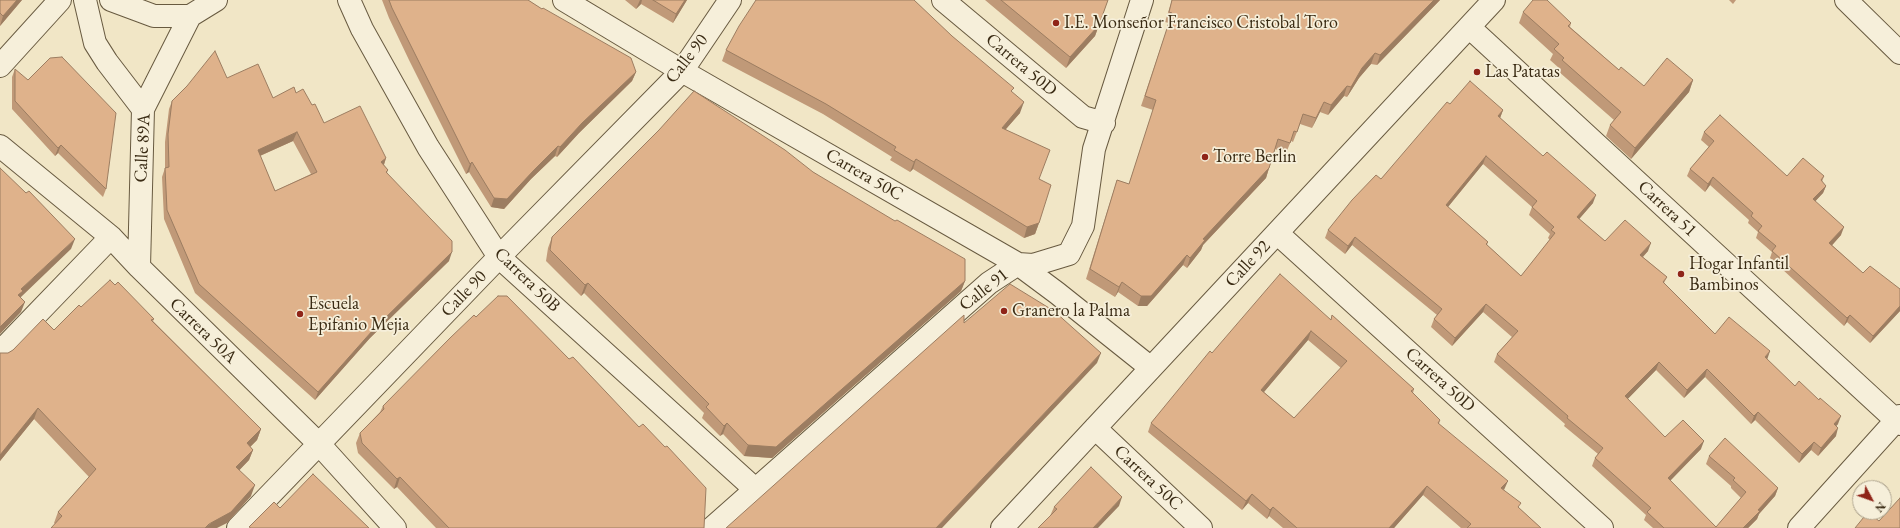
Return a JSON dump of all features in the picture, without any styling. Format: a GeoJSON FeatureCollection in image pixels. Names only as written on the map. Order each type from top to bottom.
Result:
{"type":"FeatureCollection","features":[{"type":"Feature","properties":{"kind":"street"},"geometry":{"type":"LineString","coordinates":[[0,66],[60,0]]}},
{"type":"Feature","properties":{"kind":"street"},"geometry":{"type":"LineString","coordinates":[[85,0],[95,43],[107,62],[143,108]]}},
{"type":"Feature","properties":{"kind":"street"},"geometry":{"type":"LineString","coordinates":[[110,0],[154,16],[190,16],[216,0]]}},
{"type":"Feature","properties":{"kind":"street","name":"Carrera 50B"},"geometry":{"type":"LineString","coordinates":[[349,0],[362,29],[428,147],[499,257],[756,490]]}},
{"type":"Feature","properties":{"kind":"street","name":"Carrera 50C"},"geometry":{"type":"LineString","coordinates":[[564,0],[682,71],[1018,264],[1057,292],[1151,368]]}},
{"type":"Feature","properties":{"kind":"street","name":"Calle 90"},"geometry":{"type":"LineString","coordinates":[[238,528],[499,257],[682,71],[730,0]]}},
{"type":"Feature","properties":{"kind":"street","name":"Carrera 50D"},"geometry":{"type":"LineString","coordinates":[[942,0],[1083,117],[1104,123]]}},
{"type":"Feature","properties":{"kind":"street","name":"Calle 91"},"geometry":{"type":"LineString","coordinates":[[712,528],[988,283],[1018,264],[1033,265],[1069,254],[1083,226],[1094,149],[1104,123],[1142,0]]}},
{"type":"Feature","properties":{"kind":"street","name":"Calle 92"},"geometry":{"type":"LineString","coordinates":[[1002,528],[1494,0]]}},
{"type":"Feature","properties":{"kind":"street"},"geometry":{"type":"LineString","coordinates":[[1846,0],[1900,53]]}},
{"type":"Feature","properties":{"kind":"street","name":"Calle 89A"},"geometry":{"type":"LineString","coordinates":[[139,267],[143,108],[190,16]]}},
{"type":"Feature","properties":{"kind":"street","name":"Carrera 51"},"geometry":{"type":"LineString","coordinates":[[1469,27],[1899,420]]}},
{"type":"Feature","properties":{"kind":"street","name":"Carrera 50A"},"geometry":{"type":"LineString","coordinates":[[0,146],[111,237],[139,267],[319,444],[395,528]]}},
{"type":"Feature","properties":{"kind":"street","name":"Carrera 50D"},"geometry":{"type":"LineString","coordinates":[[1277,233],[1602,528]]}},
{"type":"Feature","properties":{"kind":"street"},"geometry":{"type":"LineString","coordinates":[[0,352],[111,237]]}},
{"type":"Feature","properties":{"kind":"street"},"geometry":{"type":"LineString","coordinates":[[1799,528],[1899,420]]}},
{"type":"Feature","properties":{"kind":"street","name":"Carrera 50C"},"geometry":{"type":"LineString","coordinates":[[1095,428],[1202,528]]}},
{"type":"Feature","properties":{"kind":"building"},"geometry":{"type":"Polygon","coordinates":[[[0,0],[17,0],[3,16],[0,13],[0,0]]]}},
{"type":"Feature","properties":{"kind":"building"},"geometry":{"type":"Polygon","coordinates":[[[389,0],[528,0],[631,58],[636,72],[582,123],[560,147],[558,146],[507,199],[494,198],[472,162],[470,164],[389,0]]]}},
{"type":"Feature","properties":{"kind":"building"},"geometry":{"type":"Polygon","coordinates":[[[653,0],[685,0],[676,14],[653,0]]]}},
{"type":"Feature","properties":{"kind":"building"},"geometry":{"type":"Polygon","coordinates":[[[756,0],[914,0],[952,36],[1014,88],[1011,91],[1024,102],[1002,128],[1050,150],[1039,179],[1051,185],[1039,223],[1027,227],[916,159],[914,162],[894,150],[896,147],[826,104],[726,50],[739,26],[756,0]]]}},
{"type":"Feature","properties":{"kind":"building","name":"I.E. Monseñor Francisco Cristobal Toro"},"geometry":{"type":"Polygon","coordinates":[[[1001,0],[1108,0],[1099,25],[1070,57],[1001,0]]]}},
{"type":"Feature","properties":{"kind":"building"},"geometry":{"type":"Polygon","coordinates":[[[1172,0],[1434,0],[1380,55],[1375,53],[1362,68],[1351,87],[1347,86],[1331,105],[1324,102],[1316,118],[1303,114],[1297,132],[1294,131],[1290,143],[1278,139],[1269,168],[1203,239],[1205,240],[1190,258],[1187,255],[1151,296],[1141,296],[1122,282],[1119,287],[1090,269],[1117,180],[1129,184],[1156,100],[1145,96],[1172,13],[1169,12],[1172,0]]]}},
{"type":"Feature","properties":{"kind":"building"},"geometry":{"type":"Polygon","coordinates":[[[1533,0],[1547,0],[1571,23],[1568,26],[1619,70],[1621,67],[1644,86],[1667,58],[1693,80],[1635,148],[1610,125],[1621,112],[1562,60],[1564,58],[1554,49],[1559,44],[1523,12],[1533,0]]]}},
{"type":"Feature","properties":{"kind":"building"},"geometry":{"type":"Polygon","coordinates":[[[215,51],[227,78],[258,64],[273,98],[294,87],[296,93],[303,89],[312,105],[315,104],[324,123],[360,106],[386,158],[381,162],[388,170],[386,172],[452,241],[452,252],[373,330],[318,392],[199,284],[167,210],[165,168],[169,167],[168,134],[172,101],[187,86],[215,51]],[[297,132],[258,150],[275,191],[317,172],[297,132]]]}},
{"type":"Feature","properties":{"kind":"building"},"geometry":{"type":"Polygon","coordinates":[[[62,57],[116,113],[106,189],[61,145],[58,148],[15,101],[15,69],[28,80],[50,58],[62,57]]]}},
{"type":"Feature","properties":{"kind":"building"},"geometry":{"type":"Polygon","coordinates":[[[1470,81],[1503,110],[1498,116],[1543,156],[1547,152],[1596,195],[1577,217],[1605,241],[1625,220],[1651,243],[1640,255],[1667,277],[1663,282],[1715,334],[1729,317],[1770,351],[1765,357],[1795,386],[1799,381],[1819,400],[1820,398],[1841,416],[1834,424],[1838,428],[1821,448],[1814,442],[1802,454],[1758,412],[1754,416],[1707,369],[1687,390],[1659,362],[1625,396],[1665,437],[1683,420],[1704,441],[1668,478],[1716,527],[1746,492],[1733,480],[1735,478],[1709,456],[1725,438],[1778,488],[1758,510],[1760,511],[1743,528],[1664,528],[1647,512],[1651,508],[1595,458],[1603,448],[1567,418],[1568,416],[1497,354],[1518,331],[1486,304],[1455,338],[1434,319],[1442,309],[1355,237],[1348,246],[1328,230],[1352,200],[1376,175],[1381,179],[1447,102],[1450,104],[1470,81]],[[1486,156],[1446,205],[1488,242],[1486,244],[1521,276],[1555,233],[1551,230],[1554,227],[1532,207],[1537,201],[1486,156]]]}},
{"type":"Feature","properties":{"kind":"building"},"geometry":{"type":"Polygon","coordinates":[[[694,91],[785,150],[813,172],[895,221],[897,220],[965,259],[965,281],[776,447],[748,445],[727,423],[724,426],[706,407],[709,404],[588,283],[585,285],[550,250],[552,237],[659,130],[694,91]]]}},
{"type":"Feature","properties":{"kind":"building"},"geometry":{"type":"Polygon","coordinates":[[[1720,115],[1787,176],[1803,158],[1824,176],[1821,180],[1826,186],[1813,199],[1844,227],[1829,243],[1863,273],[1870,266],[1900,289],[1900,306],[1873,336],[1850,315],[1847,318],[1772,251],[1776,246],[1758,231],[1762,226],[1751,216],[1753,213],[1713,177],[1708,184],[1690,169],[1714,141],[1704,132],[1720,115]]]}},
{"type":"Feature","properties":{"kind":"building"},"geometry":{"type":"Polygon","coordinates":[[[0,168],[26,193],[29,191],[75,239],[21,289],[23,291],[18,295],[25,302],[0,327],[0,168]]]}},
{"type":"Feature","properties":{"kind":"building"},"geometry":{"type":"Polygon","coordinates":[[[1280,274],[1331,320],[1332,315],[1414,389],[1411,391],[1440,420],[1438,423],[1508,481],[1501,488],[1521,503],[1518,507],[1541,528],[1467,528],[1471,524],[1427,486],[1389,528],[1297,528],[1273,507],[1270,510],[1252,494],[1246,501],[1151,423],[1210,351],[1212,353],[1280,274]],[[1311,331],[1261,390],[1294,418],[1347,361],[1311,331]]]}},
{"type":"Feature","properties":{"kind":"building"},"geometry":{"type":"Polygon","coordinates":[[[110,280],[115,285],[118,282],[154,319],[151,320],[261,429],[247,443],[253,450],[236,467],[255,485],[231,512],[209,524],[205,528],[51,528],[62,516],[58,512],[96,469],[38,408],[0,455],[0,353],[8,353],[13,350],[43,319],[54,330],[79,305],[81,307],[110,280]]]}},
{"type":"Feature","properties":{"kind":"building"},"geometry":{"type":"Polygon","coordinates":[[[1010,284],[1054,311],[1101,353],[936,528],[726,528],[964,315],[964,323],[1010,284]]]}},
{"type":"Feature","properties":{"kind":"building"},"geometry":{"type":"Polygon","coordinates":[[[498,296],[507,296],[569,359],[573,357],[639,427],[643,424],[665,447],[667,446],[706,488],[704,528],[449,528],[400,477],[397,479],[362,443],[360,433],[384,409],[383,406],[474,315],[476,317],[498,296]]]}},
{"type":"Feature","properties":{"kind":"building"},"geometry":{"type":"Polygon","coordinates":[[[1091,467],[1122,497],[1093,528],[1038,528],[1057,509],[1054,507],[1091,467]]]}},
{"type":"Feature","properties":{"kind":"building"},"geometry":{"type":"Polygon","coordinates":[[[313,474],[369,528],[249,527],[274,502],[280,508],[313,474]]]}},
{"type":"Feature","properties":{"kind":"building"},"geometry":{"type":"Polygon","coordinates":[[[1900,498],[1900,528],[1855,528],[1862,520],[1892,520],[1892,507],[1900,498]]]}},
{"type":"Feature","properties":{"kind":"place","name":"I.E. Monseñor Francisco Cristobal Toro"},"geometry":{"type":"Point","coordinates":[1056,23]}},
{"type":"Feature","properties":{"kind":"place","name":"Las Patatas"},"geometry":{"type":"Point","coordinates":[1477,72]}},
{"type":"Feature","properties":{"kind":"place","name":"Torre Berlin"},"geometry":{"type":"Point","coordinates":[1205,157]}},
{"type":"Feature","properties":{"kind":"place","name":"Hogar Infantil Bambinos"},"geometry":{"type":"Point","coordinates":[1681,274]}},
{"type":"Feature","properties":{"kind":"place","name":"Granero la Palma"},"geometry":{"type":"Point","coordinates":[1004,311]}},
{"type":"Feature","properties":{"kind":"place","name":"Escuela Epifanio Mejia"},"geometry":{"type":"Point","coordinates":[300,314]}}]}
